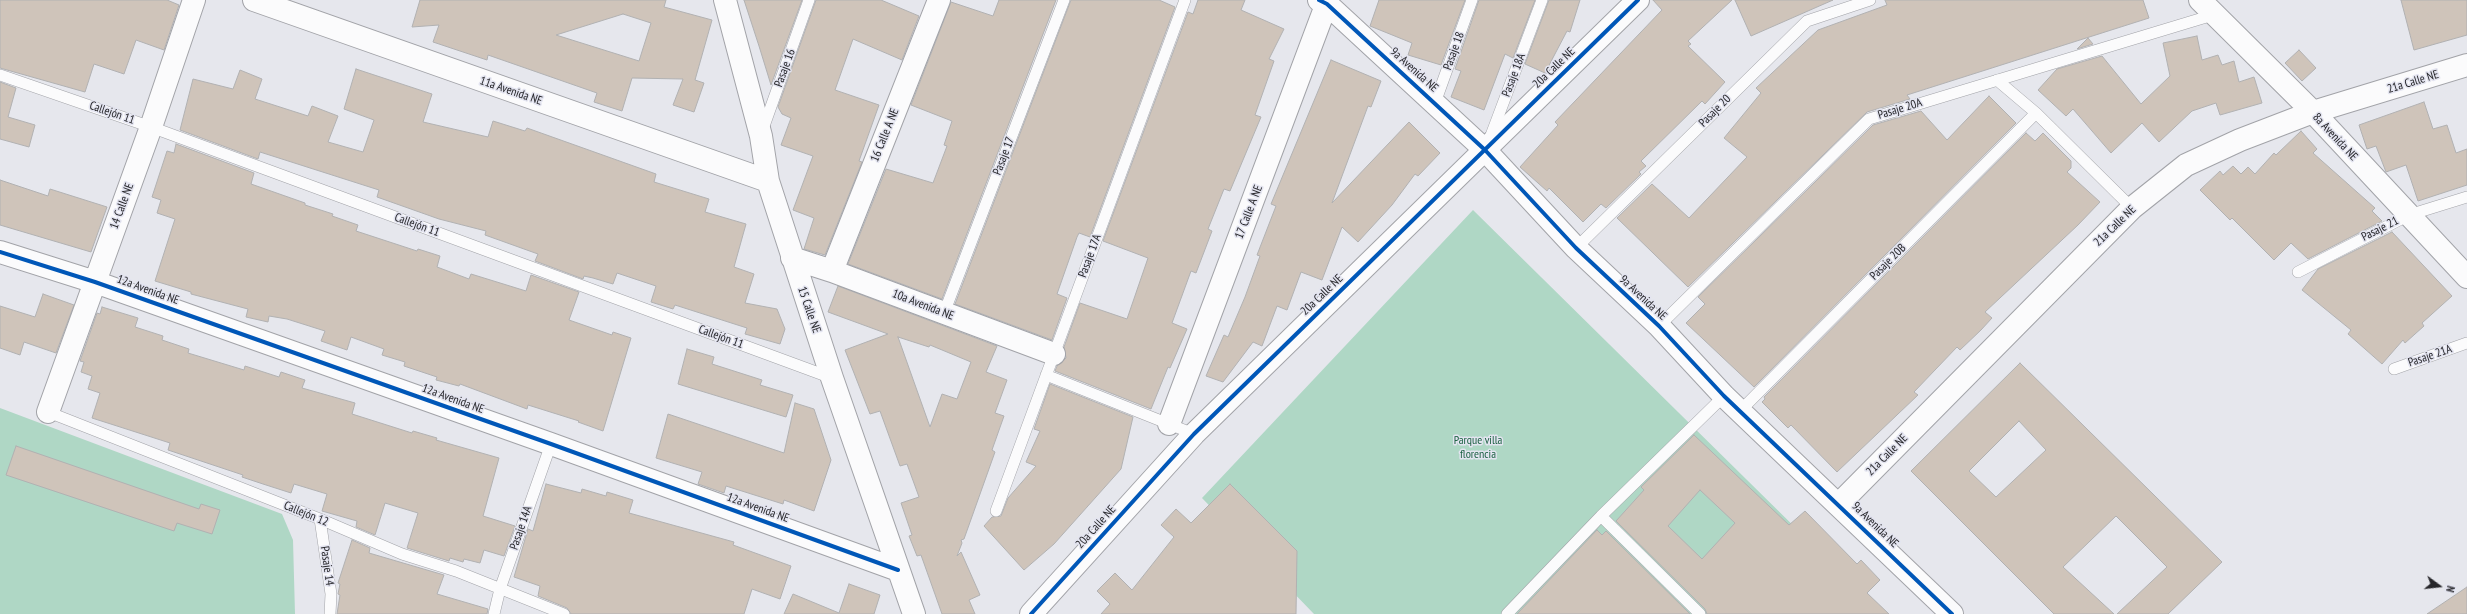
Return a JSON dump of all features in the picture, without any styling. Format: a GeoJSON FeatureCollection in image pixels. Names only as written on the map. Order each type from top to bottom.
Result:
{"type":"FeatureCollection","features":[{"type":"Feature","properties":{"kind":"street","name":"14 Calle NE"},"geometry":{"type":"LineString","coordinates":[[48,412],[151,127],[194,0]]}},
{"type":"Feature","properties":{"kind":"street","name":"11a Avenida NE"},"geometry":{"type":"LineString","coordinates":[[254,0],[768,181]]}},
{"type":"Feature","properties":{"kind":"street","name":"15 Calle NE"},"geometry":{"type":"LineString","coordinates":[[725,0],[760,136],[768,181],[832,378],[914,614]]}},
{"type":"Feature","properties":{"kind":"street","name":"16 Calle A NE"},"geometry":{"type":"LineString","coordinates":[[832,271],[939,0]]}},
{"type":"Feature","properties":{"kind":"street","name":"20a Calle NE"},"geometry":{"type":"LineString","coordinates":[[1031,614],[1194,434],[1638,0]]}},
{"type":"Feature","properties":{"kind":"street","name":"9a Avenida NE"},"geometry":{"type":"LineString","coordinates":[[1324,1],[1485,150],[1576,248],[1659,326],[1724,396],[1839,504],[1952,614]]}},
{"type":"Feature","properties":{"kind":"street","name":"17 Calle A NE"},"geometry":{"type":"LineString","coordinates":[[1169,424],[1324,1]]}},
{"type":"Feature","properties":{"kind":"street","name":"8a Avenida NE"},"geometry":{"type":"LineString","coordinates":[[2206,8],[2312,112],[2467,277]]}},
{"type":"Feature","properties":{"kind":"street","name":"21a Calle NE"},"geometry":{"type":"LineString","coordinates":[[1839,504],[2132,208],[2186,165],[2240,140],[2312,112],[2467,65]]}},
{"type":"Feature","properties":{"kind":"street","name":"12a Avenida NE"},"geometry":{"type":"LineString","coordinates":[[0,252],[95,282],[551,444],[898,570]]}},
{"type":"Feature","properties":{"kind":"street","name":"10a Avenida NE"},"geometry":{"type":"LineString","coordinates":[[792,258],[832,271],[1054,354]]}},
{"type":"Feature","properties":{"kind":"lane","name":"Pasaje 16"},"geometry":{"type":"LineString","coordinates":[[760,136],[809,0]]}},
{"type":"Feature","properties":{"kind":"lane","name":"Pasaje 17"},"geometry":{"type":"LineString","coordinates":[[944,313],[1064,0]]}},
{"type":"Feature","properties":{"kind":"lane","name":"Pasaje 17A"},"geometry":{"type":"LineString","coordinates":[[996,511],[1185,0]]}},
{"type":"Feature","properties":{"kind":"lane","name":"Pasaje 18"},"geometry":{"type":"LineString","coordinates":[[1435,103],[1472,0]]}},
{"type":"Feature","properties":{"kind":"lane","name":"Pasaje 18A"},"geometry":{"type":"LineString","coordinates":[[1485,150],[1542,0]]}},
{"type":"Feature","properties":{"kind":"lane","name":"Pasaje 20"},"geometry":{"type":"LineString","coordinates":[[1576,248],[1807,21],[1870,0]]}},
{"type":"Feature","properties":{"kind":"lane","name":"Pasaje 20A"},"geometry":{"type":"LineString","coordinates":[[1659,326],[1869,119],[1997,80],[2206,8]]}},
{"type":"Feature","properties":{"kind":"lane","name":"Callejón 11"},"geometry":{"type":"LineString","coordinates":[[0,74],[151,127],[832,378]]}},
{"type":"Feature","properties":{"kind":"lane"},"geometry":{"type":"LineString","coordinates":[[1997,80],[2036,113],[2132,208]]}},
{"type":"Feature","properties":{"kind":"lane","name":"Pasaje 20B"},"geometry":{"type":"LineString","coordinates":[[1740,411],[2036,113]]}},
{"type":"Feature","properties":{"kind":"lane","name":"Pasaje 21"},"geometry":{"type":"LineString","coordinates":[[2298,272],[2409,215],[2467,197]]}},
{"type":"Feature","properties":{"kind":"lane","name":"Pasaje 21A"},"geometry":{"type":"LineString","coordinates":[[2394,369],[2467,344]]}},
{"type":"Feature","properties":{"kind":"lane"},"geometry":{"type":"LineString","coordinates":[[1046,375],[1194,434]]}},
{"type":"Feature","properties":{"kind":"lane"},"geometry":{"type":"LineString","coordinates":[[1507,614],[1601,516],[1724,396]]}},
{"type":"Feature","properties":{"kind":"lane","name":"Callejón 12"},"geometry":{"type":"LineString","coordinates":[[48,412],[320,519],[402,554],[456,571],[564,614]]}},
{"type":"Feature","properties":{"kind":"lane","name":"Pasaje 14A"},"geometry":{"type":"LineString","coordinates":[[494,614],[500,589],[551,444]]}},
{"type":"Feature","properties":{"kind":"lane"},"geometry":{"type":"LineString","coordinates":[[1601,516],[1700,614]]}},
{"type":"Feature","properties":{"kind":"lane","name":"Pasaje 14"},"geometry":{"type":"LineString","coordinates":[[320,519],[331,594],[330,614]]}},
{"type":"Feature","properties":{"kind":"green space","name":"Parque villa florencia"},"geometry":{"type":"Polygon","coordinates":[[[1473,210],[1883,614],[1314,614],[1202,498],[1473,210]]]}},
{"type":"Feature","properties":{"kind":"green space"},"geometry":{"type":"Polygon","coordinates":[[[0,408],[282,514],[293,540],[295,614],[0,614],[0,408]]]}},
{"type":"Feature","properties":{"kind":"building"},"geometry":{"type":"Polygon","coordinates":[[[0,0],[167,0],[179,5],[164,50],[136,40],[124,74],[94,64],[85,92],[0,68],[0,0]]]}},
{"type":"Feature","properties":{"kind":"building"},"geometry":{"type":"Polygon","coordinates":[[[420,0],[666,0],[664,7],[712,20],[695,80],[704,83],[694,112],[673,105],[683,79],[632,78],[622,111],[594,102],[597,93],[488,55],[487,60],[433,42],[439,25],[412,27],[420,0]],[[623,14],[556,35],[639,61],[651,23],[623,14]]]}},
{"type":"Feature","properties":{"kind":"building"},"geometry":{"type":"Polygon","coordinates":[[[744,0],[802,0],[771,85],[759,46],[744,0]]]}},
{"type":"Feature","properties":{"kind":"building"},"geometry":{"type":"Polygon","coordinates":[[[816,0],[881,0],[919,16],[902,60],[853,39],[835,90],[879,105],[859,161],[862,162],[825,255],[804,249],[814,218],[793,210],[813,156],[781,145],[791,118],[782,114],[778,107],[816,0]]]}},
{"type":"Feature","properties":{"kind":"building"},"geometry":{"type":"Polygon","coordinates":[[[999,0],[1056,0],[942,299],[848,264],[886,169],[933,183],[947,146],[944,145],[952,121],[911,105],[951,2],[993,16],[999,0]]]}},
{"type":"Feature","properties":{"kind":"building"},"geometry":{"type":"Polygon","coordinates":[[[1071,0],[1159,0],[1175,7],[1090,237],[1079,233],[1077,237],[1057,294],[1067,298],[1052,340],[955,304],[1071,0]]]}},
{"type":"Feature","properties":{"kind":"building"},"geometry":{"type":"Polygon","coordinates":[[[1198,0],[1245,0],[1241,10],[1284,29],[1269,59],[1274,61],[1255,115],[1261,117],[1230,191],[1224,189],[1208,229],[1212,231],[1196,273],[1191,271],[1172,323],[1187,329],[1170,368],[1168,367],[1151,409],[1055,371],[1057,366],[1066,358],[1064,347],[1080,303],[1127,319],[1148,258],[1103,241],[1188,12],[1193,14],[1198,0]]]}},
{"type":"Feature","properties":{"kind":"building"},"geometry":{"type":"Polygon","coordinates":[[[1379,0],[1465,0],[1441,65],[1408,55],[1412,43],[1370,26],[1379,0]]]}},
{"type":"Feature","properties":{"kind":"building"},"geometry":{"type":"Polygon","coordinates":[[[1479,0],[1535,0],[1513,58],[1505,54],[1484,110],[1451,97],[1461,71],[1455,69],[1479,0]]]}},
{"type":"Feature","properties":{"kind":"building"},"geometry":{"type":"Polygon","coordinates":[[[1549,0],[1580,0],[1570,32],[1567,31],[1545,73],[1525,64],[1549,0]]]}},
{"type":"Feature","properties":{"kind":"building"},"geometry":{"type":"Polygon","coordinates":[[[1653,0],[1732,0],[1688,41],[1691,44],[1688,46],[1725,82],[1705,104],[1702,101],[1641,161],[1646,166],[1639,172],[1641,174],[1606,208],[1601,204],[1583,222],[1549,188],[1547,191],[1520,167],[1558,125],[1555,122],[1662,10],[1653,0]]]}},
{"type":"Feature","properties":{"kind":"building"},"geometry":{"type":"Polygon","coordinates":[[[1735,0],[1833,0],[1751,36],[1735,0]]]}},
{"type":"Feature","properties":{"kind":"building"},"geometry":{"type":"Polygon","coordinates":[[[1885,0],[2143,0],[2149,18],[1907,95],[1910,99],[1867,112],[1688,287],[1617,218],[1652,184],[1689,218],[1747,157],[1724,138],[1761,93],[1756,88],[1818,30],[1887,5],[1885,0]]]}},
{"type":"Feature","properties":{"kind":"building"},"geometry":{"type":"Polygon","coordinates":[[[2401,0],[2467,0],[2467,35],[2414,50],[2401,0]]]}},
{"type":"Feature","properties":{"kind":"building"},"geometry":{"type":"Polygon","coordinates":[[[2197,36],[2202,60],[2218,55],[2222,65],[2234,61],[2239,82],[2254,77],[2262,103],[2220,115],[2216,103],[2192,111],[2159,142],[2142,123],[2111,153],[2073,109],[2066,116],[2038,90],[2057,69],[2102,56],[2141,104],[2170,76],[2163,43],[2197,36]]]}},
{"type":"Feature","properties":{"kind":"building"},"geometry":{"type":"Polygon","coordinates":[[[2088,38],[2093,44],[2077,49],[2088,38]]]}},
{"type":"Feature","properties":{"kind":"building"},"geometry":{"type":"Polygon","coordinates":[[[2299,50],[2316,68],[2302,81],[2285,63],[2299,50]]]}},
{"type":"Feature","properties":{"kind":"building"},"geometry":{"type":"Polygon","coordinates":[[[1331,60],[1381,81],[1371,107],[1368,106],[1332,203],[1409,122],[1440,153],[1418,176],[1415,174],[1392,205],[1358,242],[1342,227],[1322,280],[1301,272],[1287,310],[1277,306],[1262,346],[1253,342],[1223,382],[1206,376],[1224,335],[1228,337],[1245,297],[1260,256],[1257,255],[1276,206],[1271,204],[1331,60]]]}},
{"type":"Feature","properties":{"kind":"building"},"geometry":{"type":"Polygon","coordinates":[[[356,69],[432,94],[423,122],[488,137],[493,121],[525,131],[527,128],[656,174],[654,182],[709,199],[705,212],[746,224],[734,267],[754,274],[745,303],[777,309],[785,329],[780,344],[745,334],[747,328],[675,305],[673,309],[651,302],[656,286],[617,273],[613,284],[584,276],[583,279],[535,261],[538,254],[485,235],[486,231],[439,219],[377,197],[379,190],[260,152],[258,159],[180,130],[193,79],[233,89],[240,70],[262,79],[255,99],[308,116],[312,106],[338,116],[328,142],[363,152],[374,120],[344,109],[356,69]]]}},
{"type":"Feature","properties":{"kind":"building"},"geometry":{"type":"Polygon","coordinates":[[[0,82],[16,88],[8,117],[35,125],[29,147],[0,139],[0,82]]]}},
{"type":"Feature","properties":{"kind":"building"},"geometry":{"type":"Polygon","coordinates":[[[1989,96],[2016,123],[1754,387],[1686,323],[1705,304],[1698,297],[1873,125],[1921,111],[1947,140],[1989,96]]]}},
{"type":"Feature","properties":{"kind":"building"},"geometry":{"type":"Polygon","coordinates":[[[2424,102],[2433,129],[2447,125],[2456,153],[2467,149],[2467,185],[2418,201],[2406,165],[2386,172],[2376,146],[2367,149],[2359,125],[2424,102]]]}},
{"type":"Feature","properties":{"kind":"building"},"geometry":{"type":"Polygon","coordinates":[[[2301,131],[2317,149],[2313,153],[2375,208],[2372,211],[2382,221],[2308,259],[2291,243],[2274,260],[2232,218],[2230,220],[2200,190],[2220,171],[2223,175],[2233,166],[2241,174],[2248,167],[2255,174],[2274,153],[2276,155],[2301,131]]]}},
{"type":"Feature","properties":{"kind":"building"},"geometry":{"type":"Polygon","coordinates":[[[2026,133],[2035,141],[2043,133],[2071,161],[2071,168],[2067,172],[2100,202],[2078,225],[1985,312],[1992,318],[1981,330],[1960,350],[1957,347],[1914,392],[1918,395],[1837,472],[1791,425],[1788,428],[1762,402],[1765,399],[1764,397],[2026,133]]]}},
{"type":"Feature","properties":{"kind":"building"},"geometry":{"type":"Polygon","coordinates":[[[176,144],[254,173],[251,184],[305,203],[305,205],[333,214],[332,216],[358,225],[356,231],[417,251],[418,249],[440,256],[437,267],[469,279],[471,274],[526,291],[531,275],[579,292],[569,320],[612,335],[613,332],[631,338],[603,431],[578,422],[579,421],[528,405],[527,409],[460,384],[459,386],[436,380],[437,377],[404,366],[405,362],[382,355],[384,349],[351,337],[347,350],[321,341],[325,331],[287,319],[269,316],[268,322],[246,317],[248,309],[191,294],[191,292],[155,281],[175,219],[157,213],[161,200],[152,197],[167,151],[174,153],[176,144]]]}},
{"type":"Feature","properties":{"kind":"building"},"geometry":{"type":"Polygon","coordinates":[[[0,180],[48,196],[50,189],[107,207],[91,252],[0,225],[0,180]]]}},
{"type":"Feature","properties":{"kind":"building"},"geometry":{"type":"Polygon","coordinates":[[[2392,232],[2452,296],[2422,323],[2424,326],[2405,343],[2403,340],[2382,364],[2348,334],[2351,330],[2302,290],[2318,269],[2392,232]]]}},
{"type":"Feature","properties":{"kind":"building"},"geometry":{"type":"Polygon","coordinates":[[[838,286],[997,346],[986,372],[1007,380],[995,413],[1004,416],[992,450],[995,452],[964,539],[961,540],[962,543],[957,556],[961,552],[980,595],[969,600],[975,614],[942,614],[921,555],[917,556],[909,536],[912,535],[901,503],[919,497],[907,464],[900,466],[880,411],[870,414],[845,350],[888,334],[828,312],[838,286]],[[898,337],[930,427],[942,394],[957,399],[971,362],[930,345],[929,347],[898,337]]]}},
{"type":"Feature","properties":{"kind":"building"},"geometry":{"type":"Polygon","coordinates":[[[43,294],[74,305],[56,353],[24,342],[20,355],[0,348],[0,306],[35,317],[43,294]]]}},
{"type":"Feature","properties":{"kind":"building"},"geometry":{"type":"Polygon","coordinates":[[[102,307],[138,318],[135,327],[163,336],[162,340],[189,349],[188,353],[244,370],[245,366],[279,377],[281,372],[305,380],[302,388],[355,403],[352,414],[412,433],[413,431],[437,438],[436,440],[499,458],[483,516],[515,526],[504,556],[484,550],[480,563],[464,559],[463,562],[450,558],[449,561],[407,548],[418,513],[385,503],[375,535],[356,527],[357,521],[322,511],[327,494],[294,484],[291,493],[263,484],[242,477],[243,475],[168,450],[170,443],[92,418],[100,393],[88,389],[92,376],[81,372],[84,362],[80,361],[97,313],[100,314],[102,307]]]}},
{"type":"Feature","properties":{"kind":"building"},"geometry":{"type":"Polygon","coordinates":[[[687,349],[714,357],[712,364],[762,380],[760,385],[793,395],[786,417],[678,384],[687,349]]]}},
{"type":"Feature","properties":{"kind":"building"},"geometry":{"type":"Polygon","coordinates":[[[2020,363],[2222,562],[2168,614],[2117,614],[2167,567],[2116,516],[2063,567],[2114,614],[2054,614],[1911,471],[2020,363]],[[2019,421],[1969,471],[1996,497],[2046,450],[2019,421]]]}},
{"type":"Feature","properties":{"kind":"building"},"geometry":{"type":"Polygon","coordinates":[[[1050,384],[1133,417],[1121,469],[1054,544],[1024,570],[984,526],[992,517],[1001,516],[1008,498],[1036,466],[1026,462],[1040,431],[1034,429],[1050,384]]]}},
{"type":"Feature","properties":{"kind":"building"},"geometry":{"type":"Polygon","coordinates":[[[795,403],[814,409],[831,460],[814,511],[784,500],[783,504],[726,486],[724,493],[698,484],[702,472],[656,458],[668,414],[784,453],[795,403]]]}},
{"type":"Feature","properties":{"kind":"building"},"geometry":{"type":"Polygon","coordinates":[[[1694,435],[1789,525],[1805,511],[1857,564],[1861,560],[1880,580],[1867,593],[1889,614],[1707,614],[1705,609],[1616,521],[1644,490],[1641,487],[1694,435]],[[1700,490],[1668,526],[1702,559],[1735,523],[1700,490]]]}},
{"type":"Feature","properties":{"kind":"building"},"geometry":{"type":"Polygon","coordinates":[[[16,446],[199,509],[201,504],[220,510],[212,534],[177,523],[174,531],[6,475],[16,446]]]}},
{"type":"Feature","properties":{"kind":"building"},"geometry":{"type":"Polygon","coordinates":[[[546,484],[581,493],[582,489],[606,496],[607,492],[633,500],[629,513],[734,542],[733,545],[791,566],[780,599],[752,589],[744,614],[571,614],[567,608],[538,596],[540,586],[514,577],[528,529],[533,531],[546,484]]]}},
{"type":"Feature","properties":{"kind":"building"},"geometry":{"type":"Polygon","coordinates":[[[1230,484],[1297,551],[1296,614],[1101,614],[1110,604],[1097,591],[1115,573],[1132,590],[1174,537],[1161,525],[1176,509],[1191,523],[1230,484]]]}},
{"type":"Feature","properties":{"kind":"building"},"geometry":{"type":"Polygon","coordinates":[[[1597,530],[1602,535],[1606,531],[1690,614],[1517,614],[1597,530]]]}},
{"type":"Feature","properties":{"kind":"building"},"geometry":{"type":"Polygon","coordinates":[[[352,540],[370,548],[369,553],[444,575],[437,594],[488,609],[487,614],[337,614],[340,595],[338,594],[340,584],[338,583],[352,540]]]}},
{"type":"Feature","properties":{"kind":"building"},"geometry":{"type":"Polygon","coordinates":[[[849,584],[880,595],[874,614],[784,614],[793,594],[839,613],[849,584]]]}},
{"type":"Feature","properties":{"kind":"building"},"geometry":{"type":"Polygon","coordinates":[[[2467,587],[2467,614],[2427,614],[2467,587]]]}},
{"type":"Feature","properties":{"kind":"cycle path"},"geometry":{"type":"LineString","coordinates":[[1319,0],[1327,4],[1485,150],[1576,248],[1659,326],[1724,396],[1952,614]]}},
{"type":"Feature","properties":{"kind":"cycle path"},"geometry":{"type":"LineString","coordinates":[[1031,614],[1194,434],[1638,0]]}},
{"type":"Feature","properties":{"kind":"cycle path"},"geometry":{"type":"LineString","coordinates":[[0,252],[95,282],[551,444],[898,570]]}}]}
